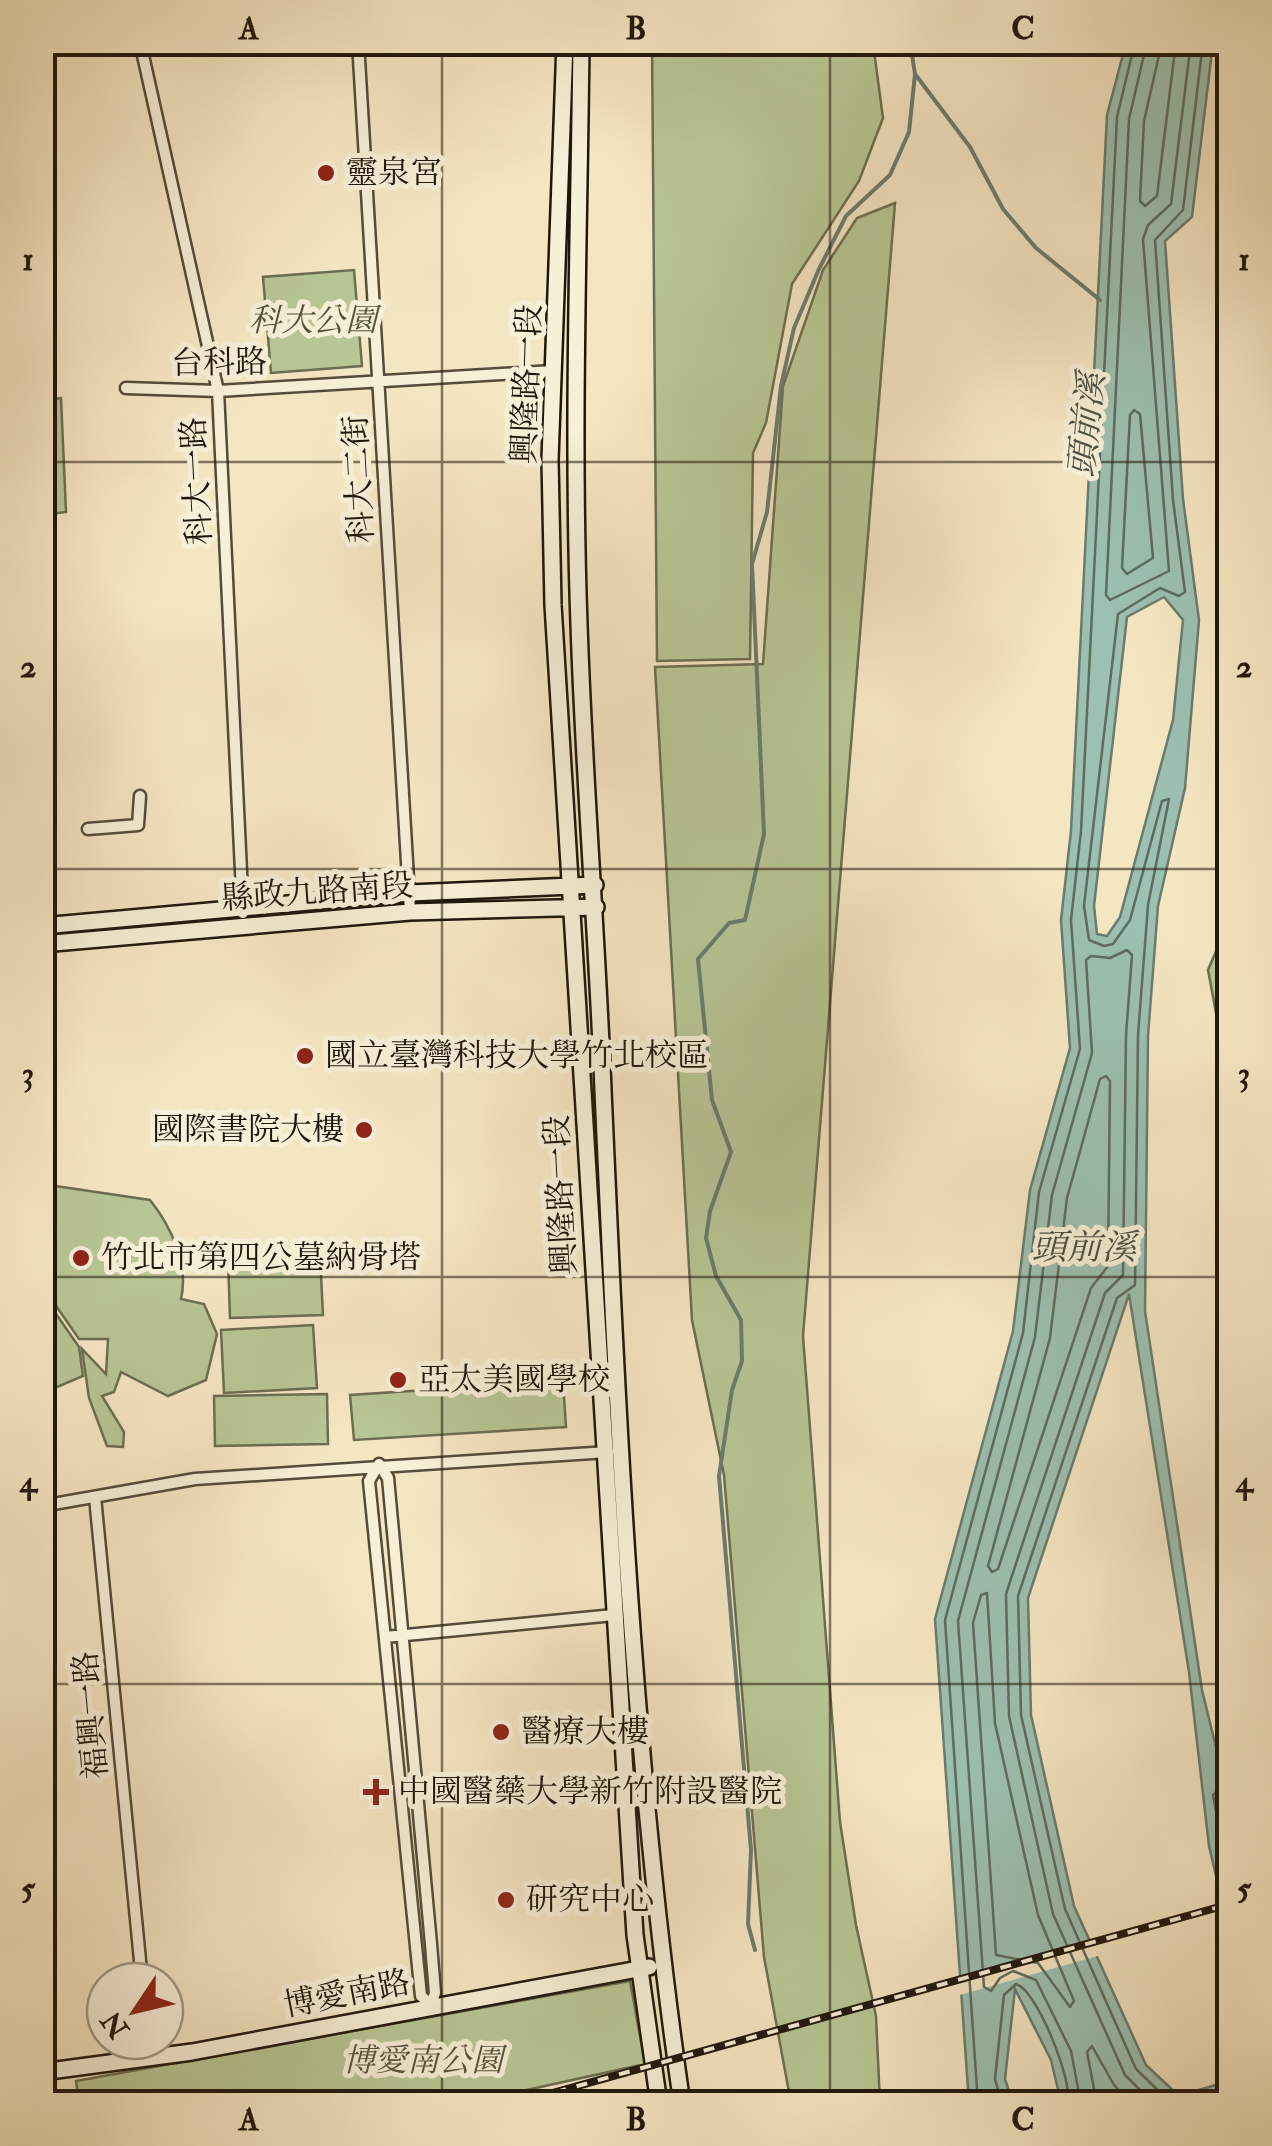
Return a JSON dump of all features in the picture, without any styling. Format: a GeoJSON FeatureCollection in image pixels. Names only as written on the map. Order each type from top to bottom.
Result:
{"type":"FeatureCollection","features":[{"type":"Feature","properties":{"kind":"street","name":"科大一路"},"geometry":{"type":"LineString","coordinates":[[140,42],[218,391],[243,916]]}},
{"type":"Feature","properties":{"kind":"street","name":"科大二街"},"geometry":{"type":"LineString","coordinates":[[358,42],[410,912]]}},
{"type":"Feature","properties":{"kind":"street","name":"興隆路一段"},"geometry":{"type":"LineString","coordinates":[[565,42],[553,371],[553,605],[569,908],[637,1738],[662,1966],[682,2104]]}},
{"type":"Feature","properties":{"kind":"street","name":"興隆路一段"},"geometry":{"type":"LineString","coordinates":[[581,42],[576,372],[579,625],[596,908],[614,1615],[638,1968],[659,2104]]}},
{"type":"Feature","properties":{"kind":"street","name":"台科路"},"geometry":{"type":"LineString","coordinates":[[126,388],[218,391],[553,371]]}},
{"type":"Feature","properties":{"kind":"street"},"geometry":{"type":"LineString","coordinates":[[88,829],[138,825],[140,796]]}},
{"type":"Feature","properties":{"kind":"street","name":"縣政九路南段"},"geometry":{"type":"LineString","coordinates":[[42,944],[409,893],[595,885]]}},
{"type":"Feature","properties":{"kind":"street","name":"縣政九路南段"},"geometry":{"type":"LineString","coordinates":[[42,926],[243,916],[596,908]]}},
{"type":"Feature","properties":{"kind":"street"},"geometry":{"type":"LineString","coordinates":[[42,1506],[195,1480],[379,1464],[611,1451]]}},
{"type":"Feature","properties":{"kind":"street"},"geometry":{"type":"LineString","coordinates":[[379,1464],[388,1478],[432,1944],[435,1993],[431,2006],[420,1996],[369,1481],[379,1464]]}},
{"type":"Feature","properties":{"kind":"street","name":"福興一路"},"geometry":{"type":"LineString","coordinates":[[95,1497],[140,1961]]}},
{"type":"Feature","properties":{"kind":"street"},"geometry":{"type":"LineString","coordinates":[[385,1636],[614,1615]]}},
{"type":"Feature","properties":{"kind":"street","name":"博愛南路"},"geometry":{"type":"LineString","coordinates":[[185,2053],[662,1966]]}},
{"type":"Feature","properties":{"kind":"street","name":"博愛南路"},"geometry":{"type":"LineString","coordinates":[[42,2072],[139,2061]]}},
{"type":"Feature","properties":{"kind":"green space"},"geometry":{"type":"Polygon","coordinates":[[[652,43],[873,43],[883,118],[859,181],[792,284],[766,423],[753,453],[750,659],[657,661],[652,43]]]}},
{"type":"Feature","properties":{"kind":"green space"},"geometry":{"type":"Polygon","coordinates":[[[895,203],[803,1336],[840,1822],[856,1925],[876,2016],[880,2103],[791,2103],[764,1957],[724,1475],[692,1320],[655,667],[763,664],[783,386],[823,270],[857,218],[895,203]]]}},
{"type":"Feature","properties":{"kind":"green space","name":"科大公園"},"geometry":{"type":"Polygon","coordinates":[[[354,270],[362,366],[271,373],[263,277],[354,270]]]}},
{"type":"Feature","properties":{"kind":"green space"},"geometry":{"type":"Polygon","coordinates":[[[61,398],[66,512],[43,515],[43,401],[61,398]]]}},
{"type":"Feature","properties":{"kind":"green space"},"geometry":{"type":"Polygon","coordinates":[[[1229,534],[1229,826],[1220,794],[1229,534]]]}},
{"type":"Feature","properties":{"kind":"green space"},"geometry":{"type":"Polygon","coordinates":[[[1229,921],[1229,1279],[1222,1045],[1208,970],[1229,921]]]}},
{"type":"Feature","properties":{"kind":"green space"},"geometry":{"type":"Polygon","coordinates":[[[42,1184],[150,1200],[176,1246],[182,1273],[181,1299],[204,1304],[217,1334],[206,1380],[168,1396],[121,1372],[114,1392],[102,1396],[124,1432],[123,1447],[107,1446],[89,1398],[82,1349],[106,1374],[108,1339],[79,1339],[43,1287],[42,1184]]]}},
{"type":"Feature","properties":{"kind":"green space"},"geometry":{"type":"Polygon","coordinates":[[[320,1254],[323,1315],[230,1318],[228,1259],[320,1254]]]}},
{"type":"Feature","properties":{"kind":"green space"},"geometry":{"type":"Polygon","coordinates":[[[43,1295],[79,1347],[83,1376],[43,1393],[43,1295]]]}},
{"type":"Feature","properties":{"kind":"green space"},"geometry":{"type":"Polygon","coordinates":[[[313,1325],[317,1388],[224,1393],[221,1330],[313,1325]]]}},
{"type":"Feature","properties":{"kind":"green space"},"geometry":{"type":"Polygon","coordinates":[[[563,1381],[566,1427],[354,1440],[350,1395],[563,1381]]]}},
{"type":"Feature","properties":{"kind":"green space"},"geometry":{"type":"Polygon","coordinates":[[[327,1394],[328,1444],[215,1446],[214,1396],[327,1394]]]}},
{"type":"Feature","properties":{"kind":"green space","name":"博愛南公園"},"geometry":{"type":"Polygon","coordinates":[[[630,1981],[645,2064],[463,2104],[79,2103],[76,2081],[630,1981]]]}},
{"type":"Feature","properties":{"kind":"water","name":"頭前溪"},"geometry":{"type":"Polygon","coordinates":[[[1126,43],[1213,43],[1192,217],[1165,241],[1183,499],[1199,620],[1185,788],[1158,906],[1148,1036],[1145,1311],[1202,1690],[1229,1800],[1229,1931],[1209,1846],[1189,1672],[1129,1294],[1028,1598],[1031,1715],[1074,1906],[1146,2065],[1179,2096],[1229,2081],[1229,2103],[1041,2103],[1060,2098],[1051,2060],[1015,1989],[1005,2079],[1013,2103],[969,2103],[935,1619],[1013,1331],[1030,1190],[1070,1048],[1061,920],[1071,831],[1107,115],[1126,43]],[[1164,597],[1127,617],[1094,906],[1097,934],[1107,936],[1120,917],[1173,720],[1183,620],[1164,597]]]}},
{"type":"Feature","properties":{"kind":"pier"},"geometry":{"type":"Polygon","coordinates":[[[1094,1939],[1101,1955],[956,1996],[955,1977],[1094,1939]]]}},
{"type":"Feature","properties":{"kind":"waterway"},"geometry":{"type":"LineString","coordinates":[[755,1950],[748,1924],[751,1850],[719,1476],[732,1390],[742,1361],[741,1320],[716,1276],[706,1238],[710,1211],[731,1152],[712,1100],[698,959],[729,923],[745,920],[764,834],[752,564],[767,512],[781,386],[794,328],[846,216],[890,175],[909,132],[915,74],[910,42]]}},
{"type":"Feature","properties":{"kind":"waterway"},"geometry":{"type":"LineString","coordinates":[[915,74],[970,147],[1003,209],[1036,248],[1100,300]]}},
{"type":"Feature","properties":{"kind":"railway"},"geometry":{"type":"LineString","coordinates":[[513,2104],[1230,1904]]}},
{"type":"Feature","properties":{"kind":"place","name":"靈泉宮"},"geometry":{"type":"Point","coordinates":[326,173]}},
{"type":"Feature","properties":{"kind":"place","name":"國立臺灣科技大學竹北校區"},"geometry":{"type":"Point","coordinates":[305,1056]}},
{"type":"Feature","properties":{"kind":"place","name":"國際書院大樓"},"geometry":{"type":"Point","coordinates":[364,1130]}},
{"type":"Feature","properties":{"kind":"place","name":"竹北市第四公墓納骨塔"},"geometry":{"type":"Point","coordinates":[81,1258]}},
{"type":"Feature","properties":{"kind":"place","name":"亞太美國學校"},"geometry":{"type":"Point","coordinates":[398,1380]}},
{"type":"Feature","properties":{"kind":"place","name":"醫療大樓"},"geometry":{"type":"Point","coordinates":[501,1732]}},
{"type":"Feature","properties":{"kind":"place","name":"中國醫藥大學新竹附設醫院"},"geometry":{"type":"Point","coordinates":[376,1792]}},
{"type":"Feature","properties":{"kind":"place","name":"研究中心"},"geometry":{"type":"Point","coordinates":[506,1900]}}]}
